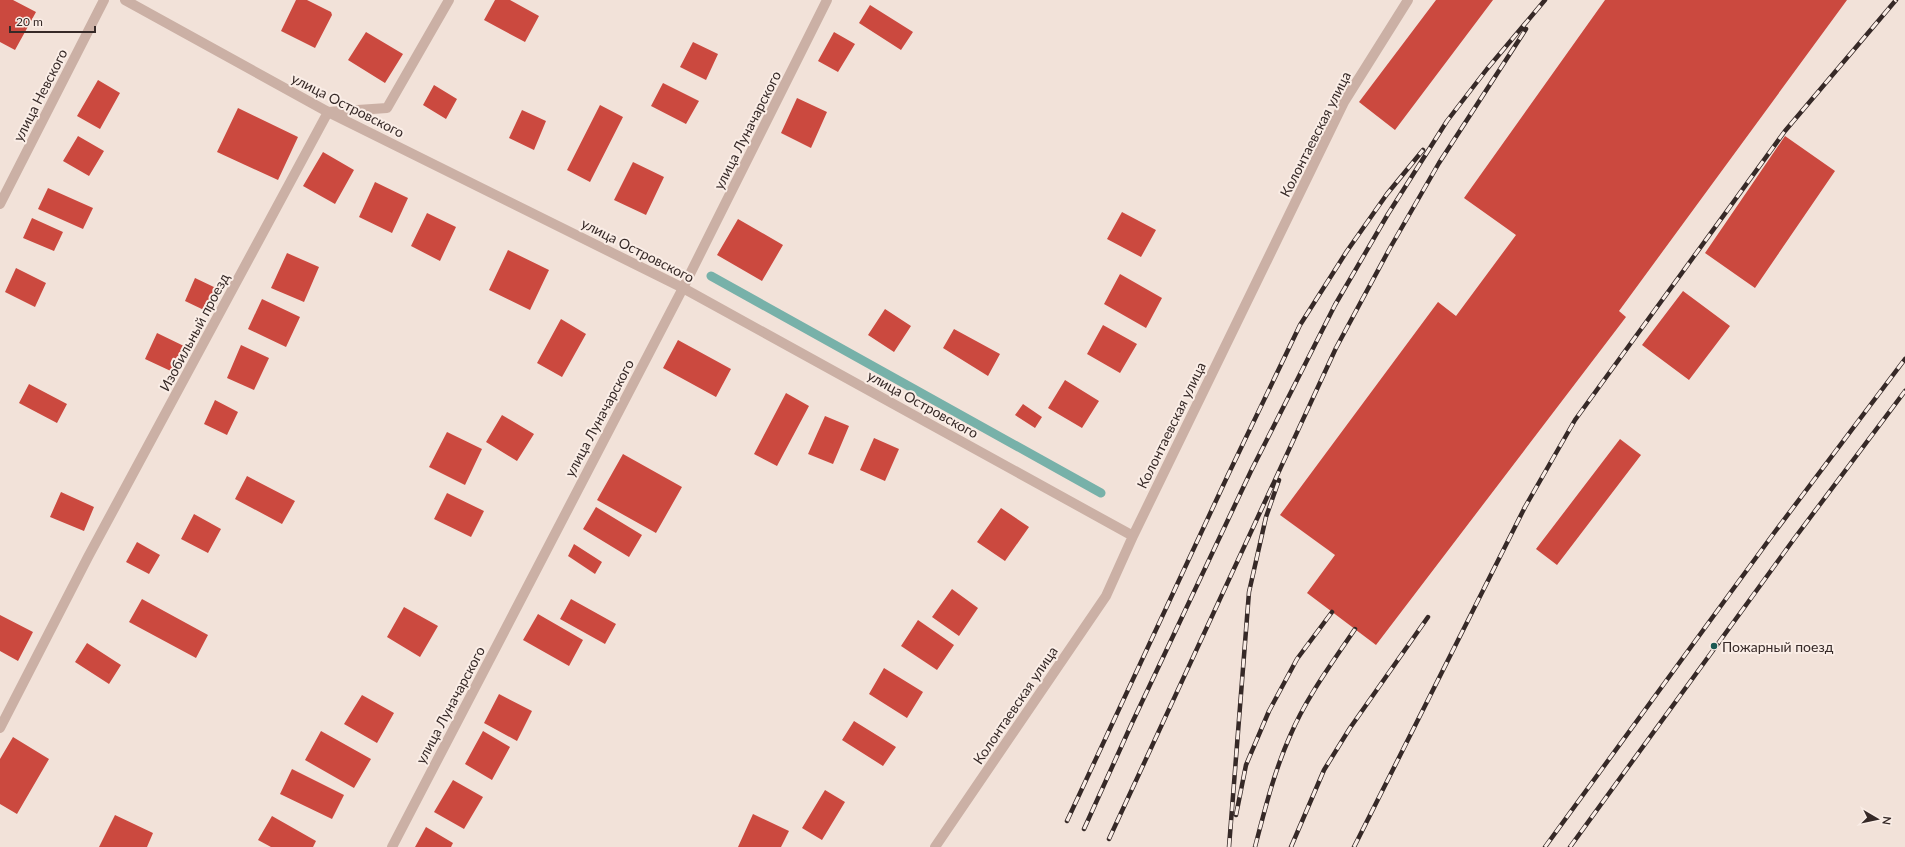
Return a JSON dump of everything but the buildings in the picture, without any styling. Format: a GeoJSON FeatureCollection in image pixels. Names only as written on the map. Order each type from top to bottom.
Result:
{"type":"FeatureCollection","features":[{"type":"Feature","properties":{"kind":"street","name":"улица Невского"},"geometry":{"type":"LineString","coordinates":[[0,204],[104,0]]}},
{"type":"Feature","properties":{"kind":"street","name":"улица Островского"},"geometry":{"type":"LineString","coordinates":[[125,0],[328,112],[683,288],[1133,536]]}},
{"type":"Feature","properties":{"kind":"street"},"geometry":{"type":"LineString","coordinates":[[328,112],[387,108],[449,0]]}},
{"type":"Feature","properties":{"kind":"street","name":"улица Луначарского"},"geometry":{"type":"LineString","coordinates":[[392,847],[683,288],[827,0]]}},
{"type":"Feature","properties":{"kind":"street","name":"Колонтаевская улица"},"geometry":{"type":"LineString","coordinates":[[935,847],[1106,596],[1133,536],[1344,102],[1408,0]]}},
{"type":"Feature","properties":{"kind":"street","name":"Изобильный проезд"},"geometry":{"type":"LineString","coordinates":[[0,728],[92,550],[328,112]]}},
{"type":"Feature","properties":{"kind":"waterway"},"geometry":{"type":"LineString","coordinates":[[711,276],[1101,493]]}},
{"type":"Feature","properties":{"kind":"railway"},"geometry":{"type":"LineString","coordinates":[[1084,829],[1132,723],[1251,471],[1335,305],[1388,214],[1447,121],[1487,69],[1545,0]]}},
{"type":"Feature","properties":{"kind":"railway"},"geometry":{"type":"LineString","coordinates":[[1354,847],[1525,507],[1575,420],[1785,131],[1896,0]]}},
{"type":"Feature","properties":{"kind":"railway"},"geometry":{"type":"LineString","coordinates":[[1109,839],[1336,348],[1390,248],[1439,163],[1526,29]]}},
{"type":"Feature","properties":{"kind":"railway"},"geometry":{"type":"LineString","coordinates":[[1067,821],[1228,475],[1300,325],[1347,251],[1387,194],[1423,150]]}},
{"type":"Feature","properties":{"kind":"railway"},"geometry":{"type":"LineString","coordinates":[[1545,847],[1774,533],[1905,359]]}},
{"type":"Feature","properties":{"kind":"railway"},"geometry":{"type":"LineString","coordinates":[[1570,847],[1794,539],[1905,391]]}},
{"type":"Feature","properties":{"kind":"railway"},"geometry":{"type":"LineString","coordinates":[[1229,847],[1249,592],[1266,517],[1279,480]]}},
{"type":"Feature","properties":{"kind":"railway"},"geometry":{"type":"LineString","coordinates":[[1236,815],[1246,765],[1269,711],[1297,659],[1332,612]]}},
{"type":"Feature","properties":{"kind":"railway"},"geometry":{"type":"LineString","coordinates":[[1291,847],[1324,770],[1350,728],[1428,617]]}},
{"type":"Feature","properties":{"kind":"railway"},"geometry":{"type":"LineString","coordinates":[[1255,847],[1275,777],[1284,750],[1296,722],[1320,681],[1355,629]]}},
{"type":"Feature","properties":{"kind":"place","name":"Пожарный поезд"},"geometry":{"type":"Point","coordinates":[1714,646]}}]}
